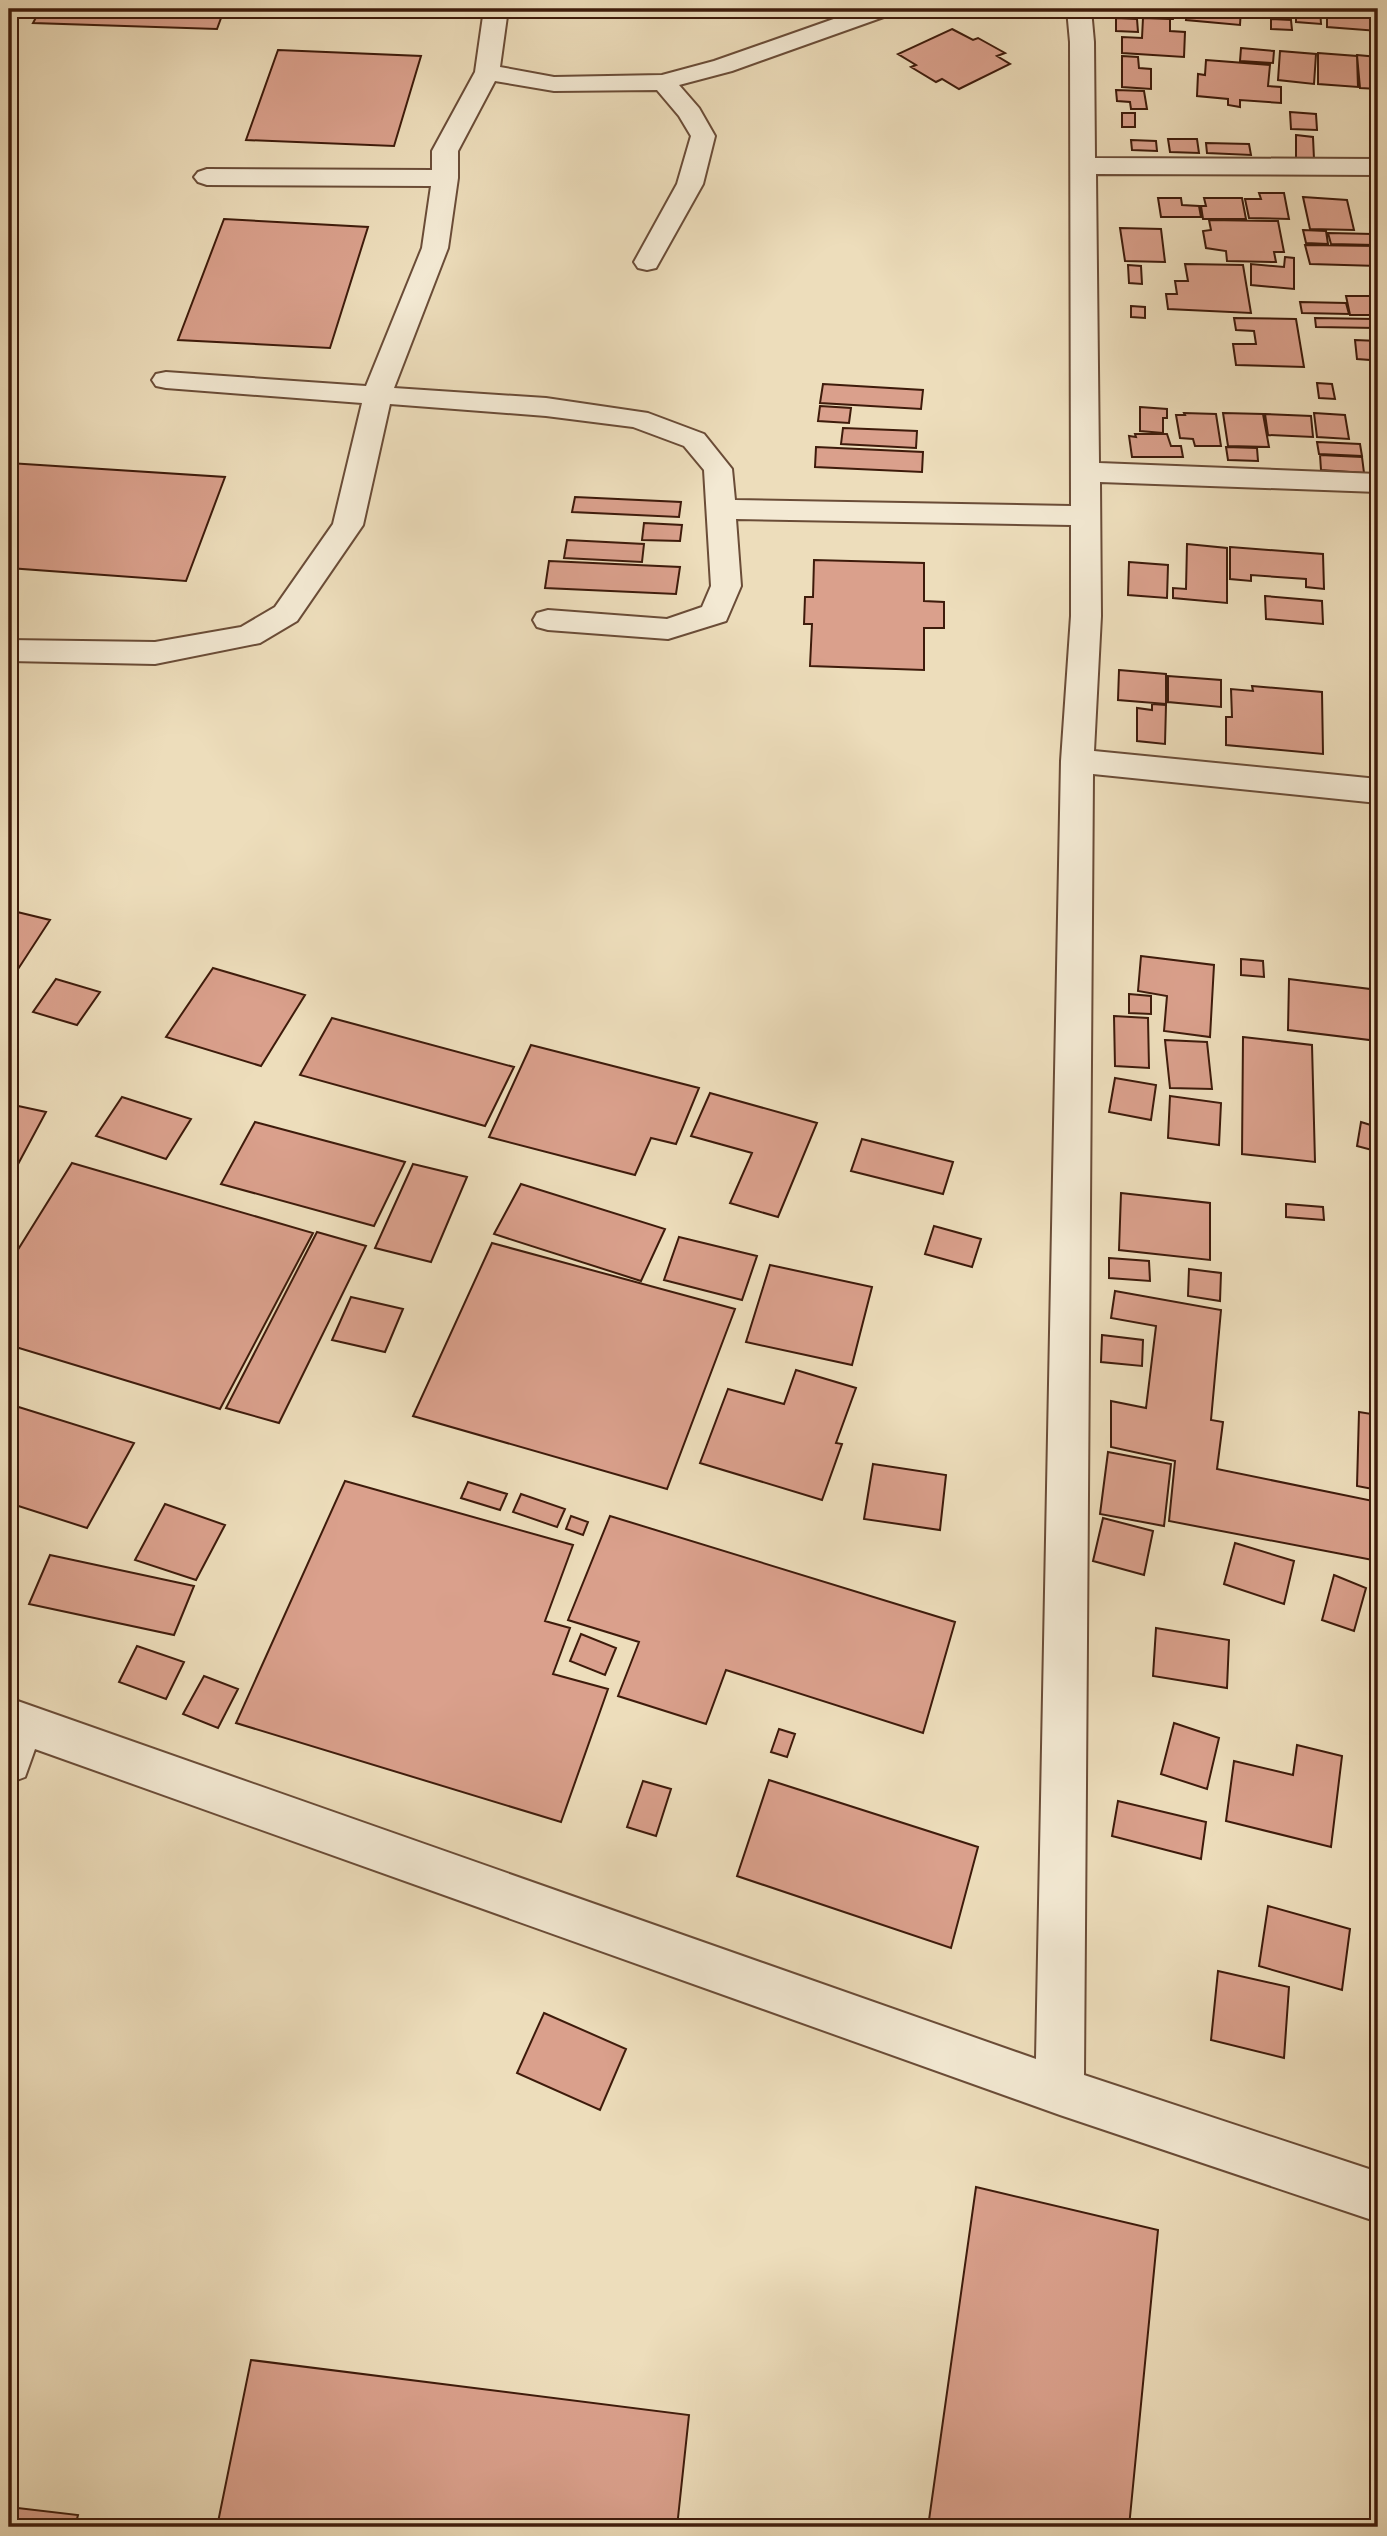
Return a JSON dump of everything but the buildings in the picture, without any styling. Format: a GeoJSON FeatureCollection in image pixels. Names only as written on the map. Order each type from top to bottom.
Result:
{"type":"FeatureCollection","features":[{"type":"Feature","properties":{"kind":"street"},"geometry":{"type":"LineString","coordinates":[[9,651],[155,653],[249,636],[286,614],[348,525],[383,374],[435,248],[445,178],[445,152],[487,72],[496,9]]}},
{"type":"Feature","properties":{"kind":"street"},"geometry":{"type":"LineString","coordinates":[[487,72],[554,84],[663,82],[723,66],[884,9]]}},
{"type":"Feature","properties":{"kind":"street"},"geometry":{"type":"LineString","coordinates":[[1060,2091],[1077,761],[1086,616],[1083,516],[1083,166],[1079,9]]}},
{"type":"Feature","properties":{"kind":"street"},"geometry":{"type":"LineString","coordinates":[[648,262],[690,184],[703,136],[690,113],[663,82]]}},
{"type":"Feature","properties":{"kind":"street"},"geometry":{"type":"LineString","coordinates":[[1083,166],[1378,167]]}},
{"type":"Feature","properties":{"kind":"street"},"geometry":{"type":"LineString","coordinates":[[208,177],[445,178]]}},
{"type":"Feature","properties":{"kind":"street"},"geometry":{"type":"LineString","coordinates":[[166,380],[547,407],[638,419],[694,440],[718,470],[726,586],[715,614],[668,629],[548,620]]}},
{"type":"Feature","properties":{"kind":"street"},"geometry":{"type":"LineString","coordinates":[[1084,472],[1378,483]]}},
{"type":"Feature","properties":{"kind":"street"},"geometry":{"type":"LineString","coordinates":[[721,509],[1083,516]]}},
{"type":"Feature","properties":{"kind":"street"},"geometry":{"type":"LineString","coordinates":[[1077,761],[1378,791]]}},
{"type":"Feature","properties":{"kind":"street"},"geometry":{"type":"LineString","coordinates":[[12,1735],[1378,2197]]}}]}
